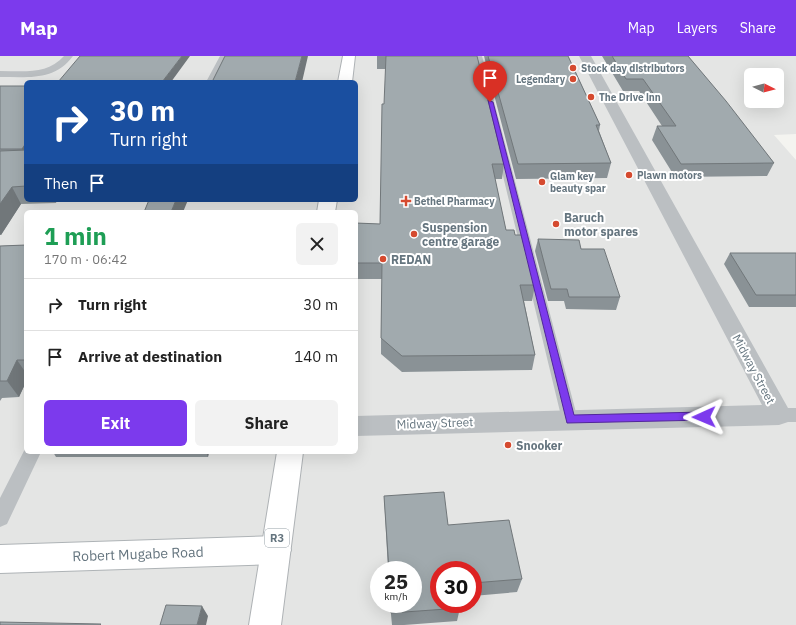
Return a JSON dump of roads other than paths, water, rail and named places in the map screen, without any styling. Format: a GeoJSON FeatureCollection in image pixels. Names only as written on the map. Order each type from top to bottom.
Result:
{"type":"FeatureCollection","features":[{"type":"Feature","properties":{"kind":"main road"},"geometry":{"type":"LineString","coordinates":[[345,80],[349,56]]}},
{"type":"Feature","properties":{"kind":"main road","name":"R3"},"geometry":{"type":"LineString","coordinates":[[265,625],[290,454]]}},
{"type":"Feature","properties":{"kind":"main road","name":"Robert Mugabe Road"},"geometry":{"type":"LineString","coordinates":[[0,559],[276,550]]}},
{"type":"Feature","properties":{"kind":"street","name":"Midway Street"},"geometry":{"type":"LineString","coordinates":[[358,426],[787,415],[585,56]]}},
{"type":"Feature","properties":{"kind":"lane"},"geometry":{"type":"LineString","coordinates":[[0,74],[39,74],[60,66],[69,56]]}},
{"type":"Feature","properties":{"kind":"lane"},"geometry":{"type":"LineString","coordinates":[[212,80],[224,56]]}},
{"type":"Feature","properties":{"kind":"lane"},"geometry":{"type":"LineString","coordinates":[[478,56],[570,420]]}},
{"type":"Feature","properties":{"kind":"lane"},"geometry":{"type":"LineString","coordinates":[[0,518],[31,454]]}},
{"type":"Feature","properties":{"kind":"place","name":"Stock day distributors"},"geometry":{"type":"Point","coordinates":[573,68]}},
{"type":"Feature","properties":{"kind":"place","name":"Legendary"},"geometry":{"type":"Point","coordinates":[573,79]}},
{"type":"Feature","properties":{"kind":"place","name":"The Drive inn"},"geometry":{"type":"Point","coordinates":[591,97]}},
{"type":"Feature","properties":{"kind":"place","name":"Plawn motors"},"geometry":{"type":"Point","coordinates":[629,175]}},
{"type":"Feature","properties":{"kind":"place","name":"Glam key beauty spar"},"geometry":{"type":"Point","coordinates":[542,182]}},
{"type":"Feature","properties":{"kind":"place","name":"Bethel Pharmacy"},"geometry":{"type":"Point","coordinates":[406,201]}},
{"type":"Feature","properties":{"kind":"place","name":"Baruch motor spares"},"geometry":{"type":"Point","coordinates":[556,224]}},
{"type":"Feature","properties":{"kind":"place","name":"Suspension centre garage"},"geometry":{"type":"Point","coordinates":[414,234]}},
{"type":"Feature","properties":{"kind":"place","name":"REDAN"},"geometry":{"type":"Point","coordinates":[383,259]}},
{"type":"Feature","properties":{"kind":"place","name":"Snooker"},"geometry":{"type":"Point","coordinates":[508,445]}}]}
